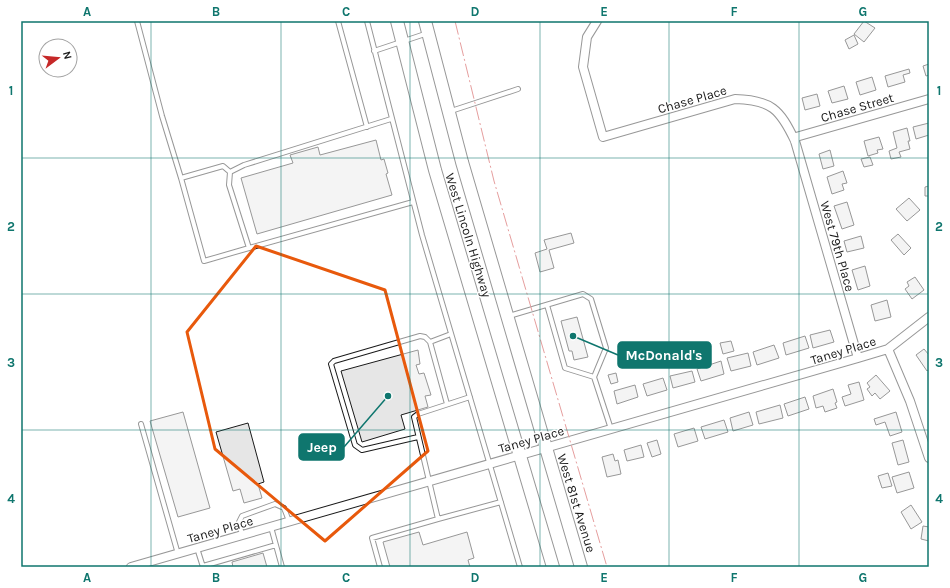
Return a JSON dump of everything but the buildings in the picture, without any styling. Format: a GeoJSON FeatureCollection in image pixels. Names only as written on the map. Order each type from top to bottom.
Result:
{"type":"FeatureCollection","features":[{"type":"Feature","properties":{"kind":"main road","name":"West Lincoln Highway"},"geometry":{"type":"LineString","coordinates":[[397,21],[435,170],[521,455]]}},
{"type":"Feature","properties":{"kind":"main road","name":"West Lincoln Highway"},"geometry":{"type":"LineString","coordinates":[[427,27],[449,112],[545,448]]}},
{"type":"Feature","properties":{"kind":"main road","name":"West 81st Avenue"},"geometry":{"type":"LineString","coordinates":[[545,448],[581,567]]}},
{"type":"Feature","properties":{"kind":"main road"},"geometry":{"type":"LineString","coordinates":[[521,455],[554,567]]}},
{"type":"Feature","properties":{"kind":"street","name":"Chase Place"},"geometry":{"type":"LineString","coordinates":[[597,21],[587,37],[583,67],[602,137],[735,99],[756,100],[774,109],[786,123],[795,141]]}},
{"type":"Feature","properties":{"kind":"street","name":"Chase Street"},"geometry":{"type":"LineString","coordinates":[[795,141],[796,137],[929,99]]}},
{"type":"Feature","properties":{"kind":"street","name":"West 79th Place"},"geometry":{"type":"LineString","coordinates":[[795,141],[858,358]]}},
{"type":"Feature","properties":{"kind":"street","name":"Taney Place"},"geometry":{"type":"LineString","coordinates":[[131,567],[888,349],[929,317]]}},
{"type":"Feature","properties":{"kind":"street"},"geometry":{"type":"LineString","coordinates":[[888,349],[910,401],[929,458]]}},
{"type":"Feature","properties":{"kind":"lane"},"geometry":{"type":"LineString","coordinates":[[138,21],[162,116],[204,261],[413,202]]}},
{"type":"Feature","properties":{"kind":"lane"},"geometry":{"type":"LineString","coordinates":[[338,21],[368,127]]}},
{"type":"Feature","properties":{"kind":"lane"},"geometry":{"type":"LineString","coordinates":[[367,21],[413,202],[520,567]]}},
{"type":"Feature","properties":{"kind":"lane"},"geometry":{"type":"LineString","coordinates":[[374,51],[402,42],[427,27]]}},
{"type":"Feature","properties":{"kind":"lane"},"geometry":{"type":"LineString","coordinates":[[449,112],[518,89]]}},
{"type":"Feature","properties":{"kind":"lane"},"geometry":{"type":"LineString","coordinates":[[230,172],[244,165],[391,119]]}},
{"type":"Feature","properties":{"kind":"lane"},"geometry":{"type":"LineString","coordinates":[[181,178],[223,166],[230,172]]}},
{"type":"Feature","properties":{"kind":"lane"},"geometry":{"type":"LineString","coordinates":[[230,172],[229,185],[249,248]]}},
{"type":"Feature","properties":{"kind":"lane"},"geometry":{"type":"LineString","coordinates":[[507,316],[583,294],[592,299],[606,348],[594,377],[611,429]]}},
{"type":"Feature","properties":{"kind":"lane"},"geometry":{"type":"LineString","coordinates":[[548,305],[566,368],[594,377]]}},
{"type":"Feature","properties":{"kind":"lane"},"geometry":{"type":"LineString","coordinates":[[430,342],[451,334]]}},
{"type":"Feature","properties":{"kind":"lane"},"geometry":{"type":"LineString","coordinates":[[418,437],[362,450],[355,445],[331,364],[334,361],[420,336],[425,337],[430,342],[447,404]]}},
{"type":"Feature","properties":{"kind":"lane"},"geometry":{"type":"LineString","coordinates":[[438,519],[414,417],[418,414],[470,397]]}},
{"type":"Feature","properties":{"kind":"lane"},"geometry":{"type":"LineString","coordinates":[[141,424],[178,554]]}},
{"type":"Feature","properties":{"kind":"lane"},"geometry":{"type":"LineString","coordinates":[[380,567],[372,538],[501,502]]}},
{"type":"Feature","properties":{"kind":"lane"},"geometry":{"type":"LineString","coordinates":[[242,535],[239,522],[242,516],[275,504],[284,508],[290,522]]}},
{"type":"Feature","properties":{"kind":"lane"},"geometry":{"type":"LineString","coordinates":[[271,527],[282,567]]}},
{"type":"Feature","properties":{"kind":"lane"},"geometry":{"type":"LineString","coordinates":[[197,548],[203,567],[276,545]]}},
{"type":"Feature","properties":{"kind":"highlighted area"},"geometry":{"type":"Polygon","coordinates":[[[256,246],[385,290],[428,451],[325,541],[215,449],[187,332],[256,246]]]}},
{"type":"Feature","properties":{"kind":"power"},"geometry":{"type":"LineString","coordinates":[[455,21],[494,181],[607,567]]}},
{"type":"Feature","properties":{"kind":"place","name":"McDonald's"},"geometry":{"type":"Point","coordinates":[573,336]}},
{"type":"Feature","properties":{"kind":"place","name":"Jeep"},"geometry":{"type":"Point","coordinates":[388,396]}}]}
